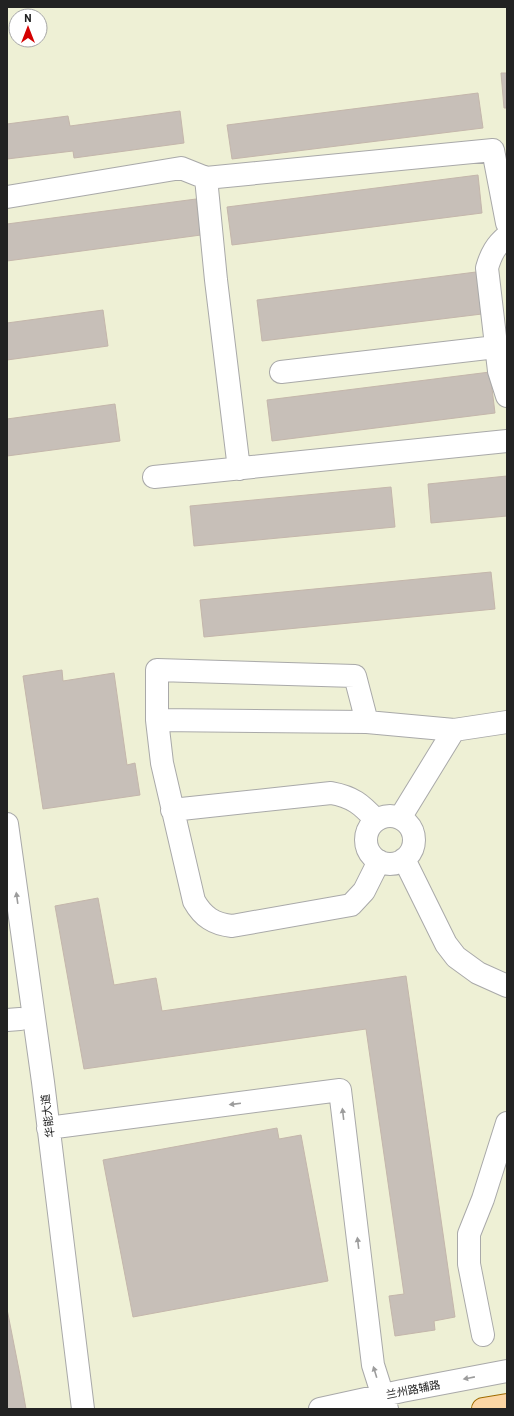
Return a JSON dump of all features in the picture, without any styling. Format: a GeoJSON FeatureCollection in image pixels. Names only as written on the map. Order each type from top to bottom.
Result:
{"type":"FeatureCollection","features":[{"type":"Feature","properties":{"kind":"main road"},"geometry":{"type":"LineString","coordinates":[[483,1409],[507,1405]]}},
{"type":"Feature","properties":{"kind":"street"},"geometry":{"type":"LineString","coordinates":[[7,197],[181,168],[206,178],[493,150],[507,223]]}},
{"type":"Feature","properties":{"kind":"street"},"geometry":{"type":"LineString","coordinates":[[206,178],[216,280],[239,469]]}},
{"type":"Feature","properties":{"kind":"street"},"geometry":{"type":"LineString","coordinates":[[507,236],[498,243],[491,255],[488,268],[499,371],[507,396]]}},
{"type":"Feature","properties":{"kind":"street"},"geometry":{"type":"LineString","coordinates":[[280,372],[496,347]]}},
{"type":"Feature","properties":{"kind":"street"},"geometry":{"type":"LineString","coordinates":[[154,477],[507,441]]}},
{"type":"Feature","properties":{"kind":"street"},"geometry":{"type":"LineString","coordinates":[[367,722],[355,676],[157,670],[157,720],[162,763],[194,901],[204,916],[220,924],[232,926],[351,905],[364,891],[380,861]]}},
{"type":"Feature","properties":{"kind":"street"},"geometry":{"type":"LineString","coordinates":[[157,720],[367,722],[454,730],[507,722]]}},
{"type":"Feature","properties":{"kind":"street"},"geometry":{"type":"LineString","coordinates":[[400,818],[454,730]]}},
{"type":"Feature","properties":{"kind":"street"},"geometry":{"type":"LineString","coordinates":[[172,810],[331,793],[346,796],[359,803],[376,820]]}},
{"type":"Feature","properties":{"kind":"street"},"geometry":{"type":"LineString","coordinates":[[383,816],[400,818],[409,826],[414,837],[410,853],[404,859],[392,863],[380,861],[373,857],[366,842],[366,833],[376,820],[383,816]]}},
{"type":"Feature","properties":{"kind":"street","name":"华能大道"},"geometry":{"type":"LineString","coordinates":[[7,824],[48,1128],[83,1409]]}},
{"type":"Feature","properties":{"kind":"street"},"geometry":{"type":"LineString","coordinates":[[404,859],[446,944],[456,957],[478,973],[507,986]]}},
{"type":"Feature","properties":{"kind":"street","name":"华能大道"},"geometry":{"type":"LineString","coordinates":[[7,924],[13,1020],[70,1409]]}},
{"type":"Feature","properties":{"kind":"street"},"geometry":{"type":"LineString","coordinates":[[48,1128],[340,1090],[373,1365],[384,1402]]}},
{"type":"Feature","properties":{"kind":"street"},"geometry":{"type":"LineString","coordinates":[[483,1335],[469,1264],[469,1234],[483,1199],[507,1124]]}},
{"type":"Feature","properties":{"kind":"street","name":"兰州路辅路"},"geometry":{"type":"LineString","coordinates":[[320,1409],[384,1402],[507,1371]]}},
{"type":"Feature","properties":{"kind":"green space"},"geometry":{"type":"Polygon","coordinates":[[[7,7],[507,7],[507,1409],[7,1409],[7,7]]]}},
{"type":"Feature","properties":{"kind":"building"},"geometry":{"type":"Polygon","coordinates":[[[501,73],[507,73],[507,108],[504,108],[501,73]]]}},
{"type":"Feature","properties":{"kind":"building"},"geometry":{"type":"Polygon","coordinates":[[[478,93],[483,128],[232,159],[227,125],[478,93]]]}},
{"type":"Feature","properties":{"kind":"building"},"geometry":{"type":"Polygon","coordinates":[[[180,111],[184,143],[74,158],[73,151],[7,159],[7,124],[68,116],[70,126],[180,111]]]}},
{"type":"Feature","properties":{"kind":"building"},"geometry":{"type":"Polygon","coordinates":[[[478,175],[482,213],[232,245],[227,207],[478,175]]]}},
{"type":"Feature","properties":{"kind":"building"},"geometry":{"type":"Polygon","coordinates":[[[196,199],[201,235],[7,261],[7,224],[196,199]]]}},
{"type":"Feature","properties":{"kind":"building"},"geometry":{"type":"Polygon","coordinates":[[[476,272],[482,314],[262,341],[257,300],[476,272]]]}},
{"type":"Feature","properties":{"kind":"building"},"geometry":{"type":"Polygon","coordinates":[[[103,310],[108,346],[7,360],[7,323],[103,310]]]}},
{"type":"Feature","properties":{"kind":"building"},"geometry":{"type":"Polygon","coordinates":[[[490,372],[495,413],[272,441],[267,400],[490,372]]]}},
{"type":"Feature","properties":{"kind":"building"},"geometry":{"type":"Polygon","coordinates":[[[115,404],[120,441],[7,456],[7,419],[115,404]]]}},
{"type":"Feature","properties":{"kind":"building"},"geometry":{"type":"Polygon","coordinates":[[[507,476],[507,516],[431,523],[428,484],[507,476]]]}},
{"type":"Feature","properties":{"kind":"building"},"geometry":{"type":"Polygon","coordinates":[[[391,487],[395,527],[194,546],[190,506],[391,487]]]}},
{"type":"Feature","properties":{"kind":"building"},"geometry":{"type":"Polygon","coordinates":[[[491,572],[495,609],[204,637],[200,600],[491,572]]]}},
{"type":"Feature","properties":{"kind":"building"},"geometry":{"type":"Polygon","coordinates":[[[62,670],[63,681],[114,673],[127,765],[135,763],[140,795],[43,809],[23,676],[62,670]]]}},
{"type":"Feature","properties":{"kind":"building"},"geometry":{"type":"Polygon","coordinates":[[[98,898],[114,985],[156,978],[162,1011],[406,976],[455,1317],[434,1321],[435,1330],[395,1336],[389,1296],[404,1294],[366,1029],[84,1069],[55,906],[98,898]]]}},
{"type":"Feature","properties":{"kind":"building"},"geometry":{"type":"Polygon","coordinates":[[[277,1128],[279,1139],[301,1135],[328,1281],[133,1317],[103,1160],[277,1128]]]}},
{"type":"Feature","properties":{"kind":"building"},"geometry":{"type":"Polygon","coordinates":[[[7,1309],[20,1375],[26,1409],[7,1409],[7,1309]]]}}]}
